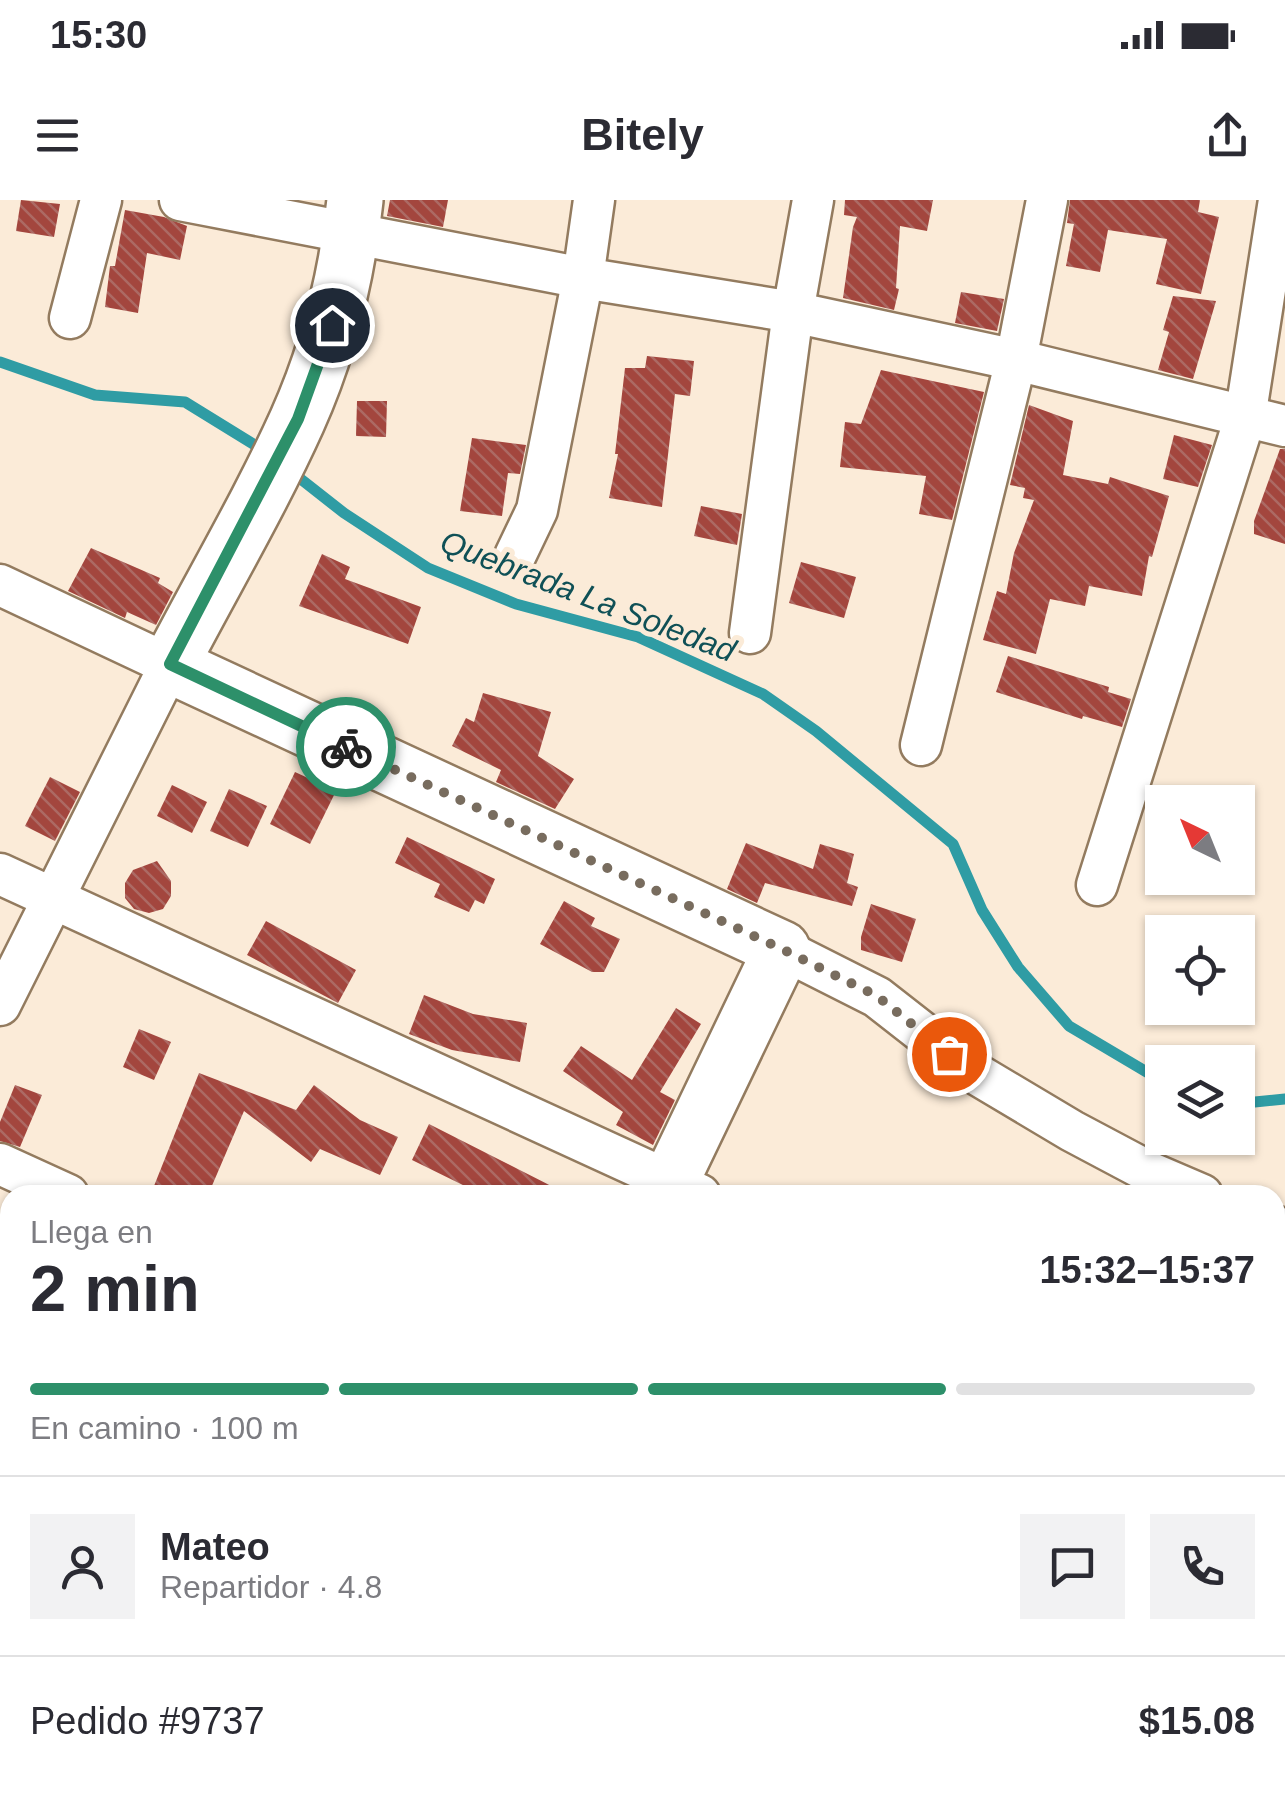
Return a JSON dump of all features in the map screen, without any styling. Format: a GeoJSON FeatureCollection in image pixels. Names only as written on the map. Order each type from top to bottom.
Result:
{"type":"FeatureCollection","features":[{"type":"Feature","properties":{"kind":"street"},"geometry":{"type":"LineString","coordinates":[[70,318],[101,200]]}},
{"type":"Feature","properties":{"kind":"street"},"geometry":{"type":"LineString","coordinates":[[180,200],[353,216],[583,278],[793,312],[1016,360],[1285,426]]}},
{"type":"Feature","properties":{"kind":"street"},"geometry":{"type":"LineString","coordinates":[[515,556],[538,510],[583,278],[594,200]]}},
{"type":"Feature","properties":{"kind":"street"},"geometry":{"type":"LineString","coordinates":[[750,633],[793,312],[813,200]]}},
{"type":"Feature","properties":{"kind":"street"},"geometry":{"type":"LineString","coordinates":[[922,745],[1016,360],[1047,200]]}},
{"type":"Feature","properties":{"kind":"street"},"geometry":{"type":"LineString","coordinates":[[1096,885],[1245,418],[1279,200]]}},
{"type":"Feature","properties":{"kind":"street"},"geometry":{"type":"LineString","coordinates":[[0,1005],[277,460],[332,325],[353,216]]}},
{"type":"Feature","properties":{"kind":"street"},"geometry":{"type":"LineString","coordinates":[[0,585],[877,996],[973,1072],[1072,1131],[1179,1185]]}},
{"type":"Feature","properties":{"kind":"street"},"geometry":{"type":"LineString","coordinates":[[0,874],[668,1185]]}},
{"type":"Feature","properties":{"kind":"street"},"geometry":{"type":"LineString","coordinates":[[681,1185],[782,949]]}},
{"type":"Feature","properties":{"kind":"street"},"geometry":{"type":"LineString","coordinates":[[0,1164],[46,1185]]}},
{"type":"Feature","properties":{"kind":"building"},"geometry":{"type":"Polygon","coordinates":[[[21,200],[60,204],[54,237],[16,231],[21,200]]]}},
{"type":"Feature","properties":{"kind":"building"},"geometry":{"type":"Polygon","coordinates":[[[390,200],[448,200],[443,227],[387,216],[390,200]]]}},
{"type":"Feature","properties":{"kind":"building"},"geometry":{"type":"Polygon","coordinates":[[[845,200],[933,200],[927,231],[900,226],[896,288],[899,289],[894,310],[843,298],[857,217],[844,215],[845,200]]]}},
{"type":"Feature","properties":{"kind":"building"},"geometry":{"type":"Polygon","coordinates":[[[1070,200],[1200,200],[1198,212],[1219,217],[1201,294],[1156,284],[1167,239],[1108,230],[1100,272],[1066,266],[1074,224],[1067,223],[1070,200]]]}},
{"type":"Feature","properties":{"kind":"building"},"geometry":{"type":"Polygon","coordinates":[[[125,210],[187,226],[180,260],[147,253],[138,313],[105,307],[110,266],[115,266],[125,210]]]}},
{"type":"Feature","properties":{"kind":"building"},"geometry":{"type":"Polygon","coordinates":[[[961,292],[1004,299],[997,331],[955,323],[961,292]]]}},
{"type":"Feature","properties":{"kind":"building"},"geometry":{"type":"Polygon","coordinates":[[[1173,296],[1216,301],[1193,379],[1158,370],[1169,332],[1163,330],[1173,296]]]}},
{"type":"Feature","properties":{"kind":"building"},"geometry":{"type":"Polygon","coordinates":[[[647,356],[694,361],[690,396],[675,394],[662,507],[609,498],[618,454],[625,368],[645,368],[647,356]]]}},
{"type":"Feature","properties":{"kind":"building"},"geometry":{"type":"Polygon","coordinates":[[[881,370],[984,392],[952,520],[919,514],[926,476],[840,467],[845,422],[861,424],[881,370]]]}},
{"type":"Feature","properties":{"kind":"building"},"geometry":{"type":"Polygon","coordinates":[[[357,401],[387,401],[386,437],[356,436],[357,401]]]}},
{"type":"Feature","properties":{"kind":"building"},"geometry":{"type":"Polygon","coordinates":[[[1029,405],[1073,421],[1063,475],[1108,484],[1110,477],[1169,496],[1152,557],[1149,556],[1142,596],[1089,586],[1085,606],[1050,599],[1036,654],[983,640],[997,591],[1006,594],[1014,553],[1034,500],[1023,498],[1025,488],[1010,485],[1029,405]]]}},
{"type":"Feature","properties":{"kind":"building"},"geometry":{"type":"Polygon","coordinates":[[[1174,435],[1212,445],[1198,487],[1163,479],[1174,435]]]}},
{"type":"Feature","properties":{"kind":"building"},"geometry":{"type":"Polygon","coordinates":[[[472,438],[526,445],[520,474],[508,473],[502,516],[460,511],[472,438]]]}},
{"type":"Feature","properties":{"kind":"building"},"geometry":{"type":"Polygon","coordinates":[[[1280,449],[1285,449],[1285,544],[1254,534],[1254,521],[1280,449]]]}},
{"type":"Feature","properties":{"kind":"building"},"geometry":{"type":"Polygon","coordinates":[[[701,506],[742,514],[737,545],[694,536],[701,506]]]}},
{"type":"Feature","properties":{"kind":"building"},"geometry":{"type":"Polygon","coordinates":[[[91,548],[160,578],[158,583],[173,592],[156,625],[127,612],[125,618],[68,591],[91,548]]]}},
{"type":"Feature","properties":{"kind":"building"},"geometry":{"type":"Polygon","coordinates":[[[322,554],[350,567],[345,579],[421,607],[408,644],[299,606],[322,554]]]}},
{"type":"Feature","properties":{"kind":"building"},"geometry":{"type":"Polygon","coordinates":[[[801,562],[856,577],[844,618],[789,603],[801,562]]]}},
{"type":"Feature","properties":{"kind":"building"},"geometry":{"type":"Polygon","coordinates":[[[1008,656],[1109,687],[1108,692],[1131,699],[1122,727],[996,692],[1008,656]]]}},
{"type":"Feature","properties":{"kind":"building"},"geometry":{"type":"Polygon","coordinates":[[[483,693],[551,712],[538,756],[574,779],[555,809],[496,782],[501,770],[452,746],[466,718],[474,722],[483,693]]]}},
{"type":"Feature","properties":{"kind":"building"},"geometry":{"type":"Polygon","coordinates":[[[295,772],[336,791],[310,844],[270,824],[295,772]]]}},
{"type":"Feature","properties":{"kind":"building"},"geometry":{"type":"Polygon","coordinates":[[[50,777],[80,792],[55,841],[25,826],[50,777]]]}},
{"type":"Feature","properties":{"kind":"building"},"geometry":{"type":"Polygon","coordinates":[[[172,785],[207,802],[192,833],[157,816],[172,785]]]}},
{"type":"Feature","properties":{"kind":"building"},"geometry":{"type":"Polygon","coordinates":[[[229,789],[267,806],[248,847],[210,831],[229,789]]]}},
{"type":"Feature","properties":{"kind":"building"},"geometry":{"type":"Polygon","coordinates":[[[407,837],[495,879],[484,904],[475,900],[469,912],[434,897],[440,884],[395,863],[407,837]]]}},
{"type":"Feature","properties":{"kind":"building"},"geometry":{"type":"Polygon","coordinates":[[[746,843],[813,869],[820,844],[854,854],[847,883],[858,887],[852,906],[765,883],[757,903],[727,889],[746,843]]]}},
{"type":"Feature","properties":{"kind":"building"},"geometry":{"type":"Polygon","coordinates":[[[157,861],[171,881],[171,896],[163,909],[149,913],[134,909],[125,898],[125,883],[133,870],[157,861]]]}},
{"type":"Feature","properties":{"kind":"building"},"geometry":{"type":"Polygon","coordinates":[[[564,901],[595,918],[591,926],[620,939],[604,972],[592,972],[540,944],[564,901]]]}},
{"type":"Feature","properties":{"kind":"building"},"geometry":{"type":"Polygon","coordinates":[[[871,904],[916,919],[902,962],[861,950],[871,904]]]}},
{"type":"Feature","properties":{"kind":"building"},"geometry":{"type":"Polygon","coordinates":[[[266,921],[356,970],[338,1003],[247,955],[266,921]]]}},
{"type":"Feature","properties":{"kind":"building"},"geometry":{"type":"Polygon","coordinates":[[[424,995],[473,1014],[527,1023],[520,1062],[452,1050],[409,1034],[424,995]]]}},
{"type":"Feature","properties":{"kind":"building"},"geometry":{"type":"Polygon","coordinates":[[[676,1008],[701,1024],[660,1092],[675,1100],[653,1145],[616,1125],[623,1112],[563,1071],[581,1046],[632,1080],[676,1008]]]}},
{"type":"Feature","properties":{"kind":"building"},"geometry":{"type":"Polygon","coordinates":[[[139,1029],[171,1042],[154,1080],[123,1067],[139,1029]]]}},
{"type":"Feature","properties":{"kind":"building"},"geometry":{"type":"Polygon","coordinates":[[[199,1073],[296,1110],[314,1085],[360,1120],[398,1137],[380,1175],[320,1149],[311,1162],[244,1111],[212,1185],[154,1185],[199,1073]]]}},
{"type":"Feature","properties":{"kind":"building"},"geometry":{"type":"Polygon","coordinates":[[[15,1085],[42,1095],[20,1147],[0,1141],[0,1122],[15,1085]]]}},
{"type":"Feature","properties":{"kind":"building"},"geometry":{"type":"Polygon","coordinates":[[[429,1124],[549,1185],[463,1185],[412,1160],[429,1124]]]}},
{"type":"Feature","properties":{"kind":"waterway","name":"Quebrada La Soledad"},"geometry":{"type":"LineString","coordinates":[[0,362],[95,395],[185,402],[266,452]]}},
{"type":"Feature","properties":{"kind":"waterway","name":"Quebrada La Soledad"},"geometry":{"type":"LineString","coordinates":[[288,469],[344,513],[428,568],[516,604],[638,637],[763,694],[816,731],[953,844],[982,910],[1018,967],[1069,1026],[1145,1071]]}},
{"type":"Feature","properties":{"kind":"waterway","name":"Quebrada La Soledad"},"geometry":{"type":"LineString","coordinates":[[1255,1102],[1285,1099]]}},
{"type":"Feature","properties":{"kind":"way so far"},"geometry":{"type":"LineString","coordinates":[[346,747],[877,996],[949,1054]]}},
{"type":"Feature","properties":{"kind":"route"},"geometry":{"type":"LineString","coordinates":[[332,325],[298,419],[170,664],[346,747]]}}]}
